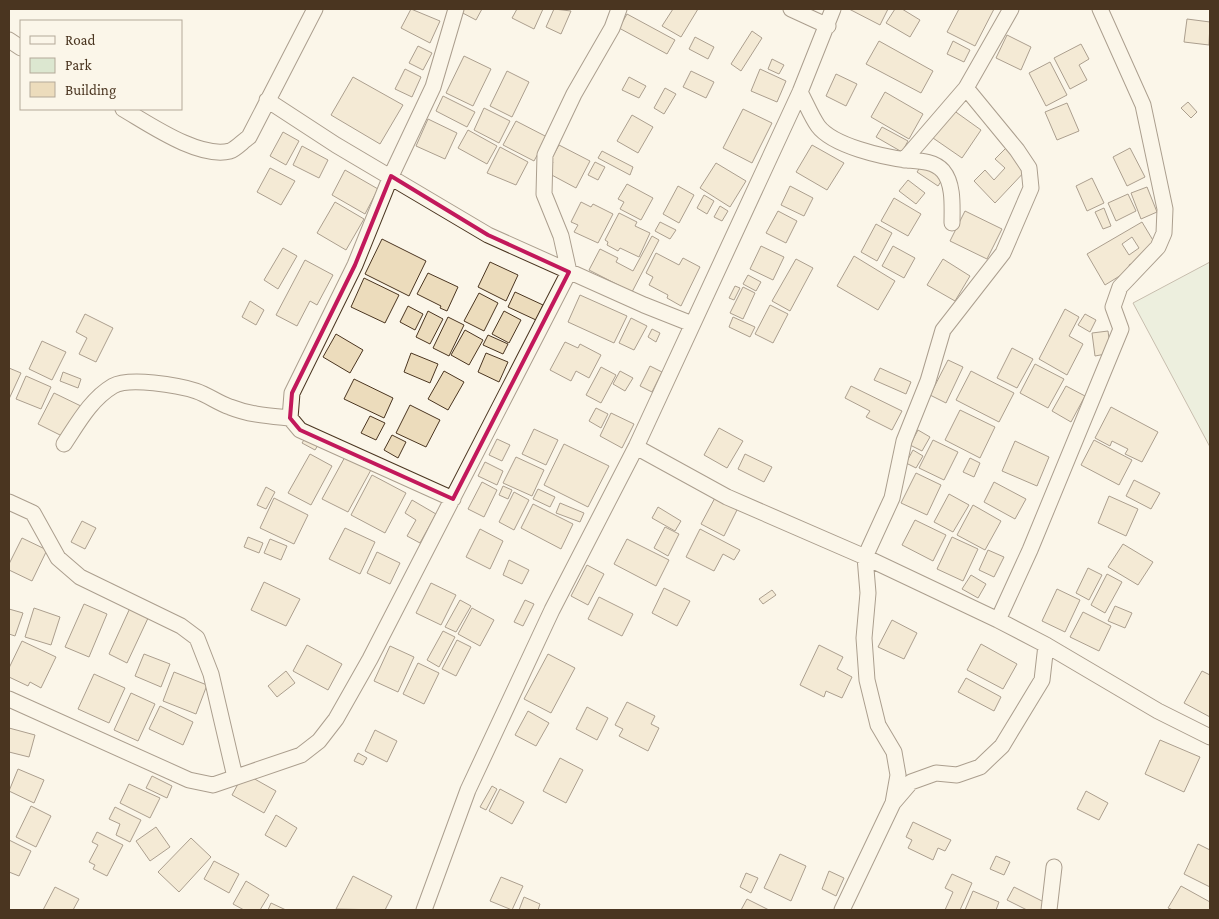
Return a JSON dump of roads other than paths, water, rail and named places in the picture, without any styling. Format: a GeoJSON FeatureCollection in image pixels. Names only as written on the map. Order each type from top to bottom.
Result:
{"type":"FeatureCollection","features":[{"type":"Feature","properties":{"kind":"street"},"geometry":{"type":"LineString","coordinates":[[125,110],[169,135],[210,152],[231,150],[248,137],[315,9]]}},
{"type":"Feature","properties":{"kind":"street"},"geometry":{"type":"LineString","coordinates":[[453,499],[300,430],[290,418],[292,393],[355,266],[392,176],[433,87],[456,9]]}},
{"type":"Feature","properties":{"kind":"street"},"geometry":{"type":"LineString","coordinates":[[9,699],[189,780],[213,785],[301,755],[319,741],[331,726],[370,660],[569,272],[560,236],[544,194],[544,155],[574,94],[612,28],[619,9]]}},
{"type":"Feature","properties":{"kind":"street"},"geometry":{"type":"LineString","coordinates":[[791,9],[828,26]]}},
{"type":"Feature","properties":{"kind":"street"},"geometry":{"type":"LineString","coordinates":[[424,910],[468,790],[552,610],[636,447],[800,92],[828,26],[833,9]]}},
{"type":"Feature","properties":{"kind":"street"},"geometry":{"type":"LineString","coordinates":[[904,160],[966,88],[1011,9]]}},
{"type":"Feature","properties":{"kind":"street"},"geometry":{"type":"LineString","coordinates":[[998,620],[1034,541],[1121,329],[1113,307],[1120,287],[1158,247],[1164,233],[1165,209],[1143,105],[1100,9]]}},
{"type":"Feature","properties":{"kind":"street"},"geometry":{"type":"LineString","coordinates":[[9,40],[20,47]]}},
{"type":"Feature","properties":{"kind":"street"},"geometry":{"type":"LineString","coordinates":[[893,803],[898,775],[894,752],[878,725],[867,680],[864,638],[868,593],[865,557],[892,498],[904,441],[928,381],[943,330],[1003,253],[1031,188],[1029,168],[966,88]]}},
{"type":"Feature","properties":{"kind":"street"},"geometry":{"type":"LineString","coordinates":[[800,92],[819,127],[836,139],[856,148],[904,160],[928,162],[943,171],[951,188],[952,223]]}},
{"type":"Feature","properties":{"kind":"street"},"geometry":{"type":"LineString","coordinates":[[267,100],[336,145],[392,176],[488,235],[569,272],[692,324]]}},
{"type":"Feature","properties":{"kind":"street"},"geometry":{"type":"LineString","coordinates":[[64,444],[89,406],[113,386],[126,382],[140,381],[196,391],[230,407],[263,416],[290,418]]}},
{"type":"Feature","properties":{"kind":"street"},"geometry":{"type":"LineString","coordinates":[[636,447],[727,497],[865,557],[998,620],[1046,645],[1158,711],[1210,737]]}},
{"type":"Feature","properties":{"kind":"street"},"geometry":{"type":"LineString","coordinates":[[9,502],[34,513],[58,558],[80,577],[181,626],[197,638],[211,674],[235,777]]}},
{"type":"Feature","properties":{"kind":"street"},"geometry":{"type":"LineString","coordinates":[[842,910],[893,803],[911,782],[936,773],[957,775],[980,767],[1002,746],[1042,680],[1046,645]]}},
{"type":"Feature","properties":{"kind":"street"},"geometry":{"type":"LineString","coordinates":[[1049,910],[1054,867]]}}]}
